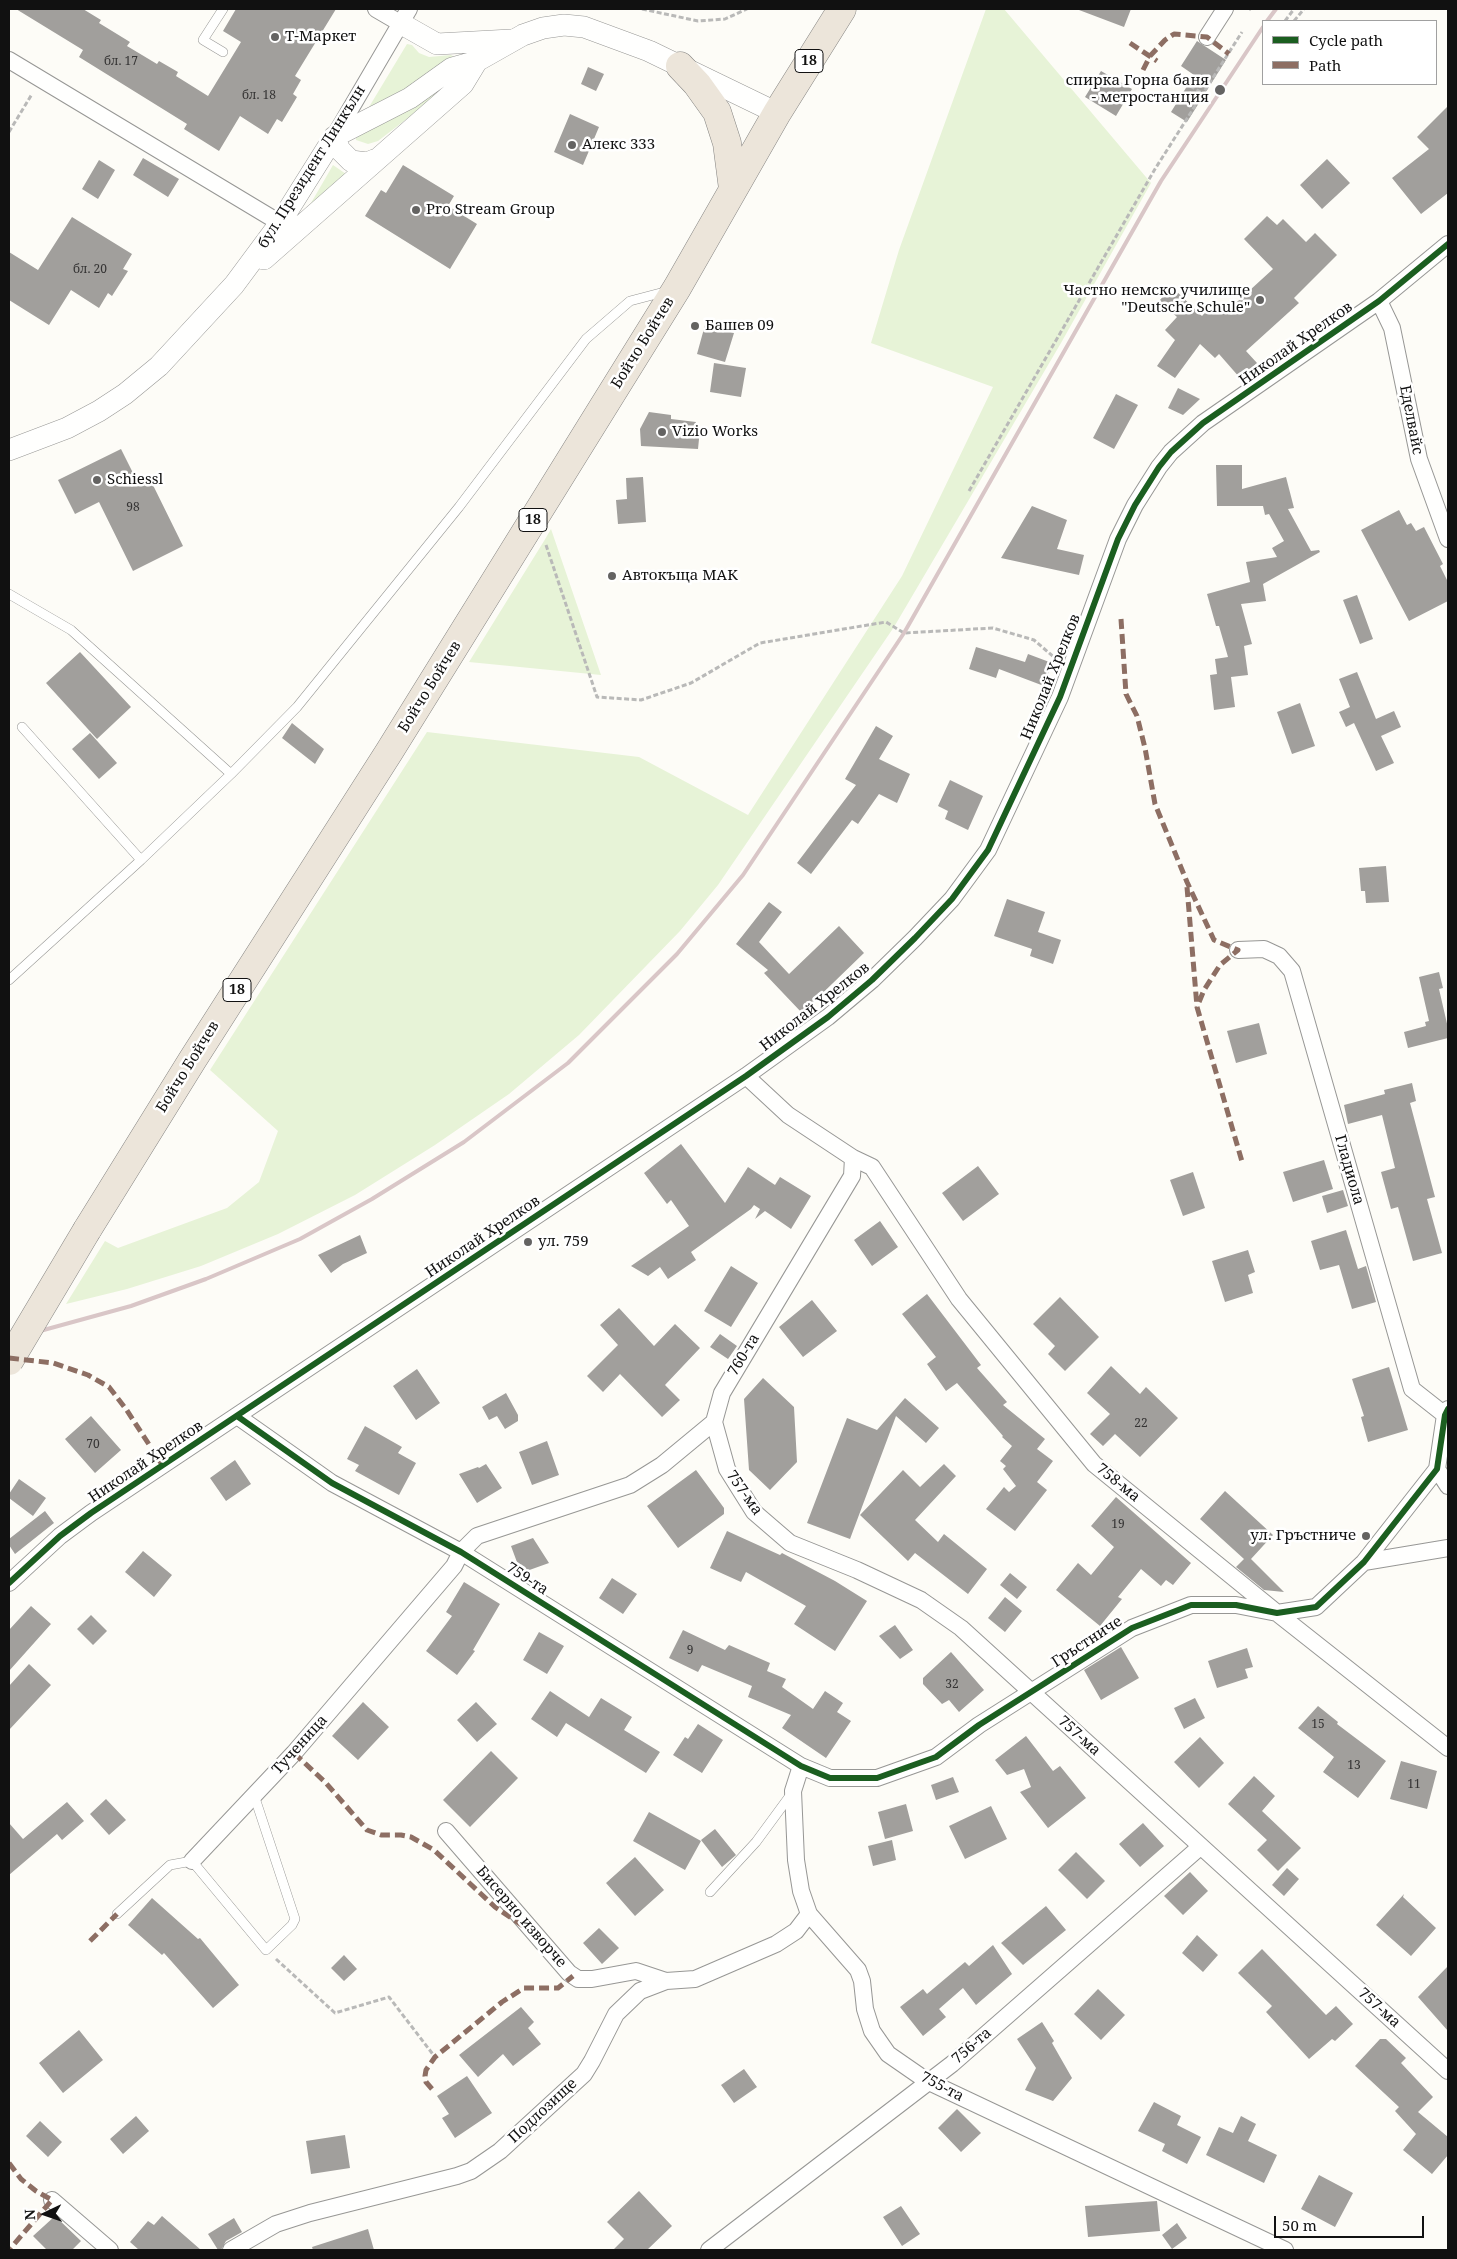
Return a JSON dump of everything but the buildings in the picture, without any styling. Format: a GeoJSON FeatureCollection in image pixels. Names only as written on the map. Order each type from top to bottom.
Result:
{"type":"FeatureCollection","features":[{"type":"Feature","properties":{"kind":"highway","name":"Бойчо Бойчев"},"geometry":{"type":"LineString","coordinates":[[9,1361],[87,1230],[193,1059],[394,744],[677,288],[777,114],[842,9]]}},
{"type":"Feature","properties":{"kind":"highway"},"geometry":{"type":"LineString","coordinates":[[680,66],[698,84],[717,112],[727,144],[733,189]]}},
{"type":"Feature","properties":{"kind":"street"},"geometry":{"type":"LineString","coordinates":[[376,9],[404,16],[437,44],[511,40]]}},
{"type":"Feature","properties":{"kind":"street"},"geometry":{"type":"LineString","coordinates":[[1207,37],[1225,9]]}},
{"type":"Feature","properties":{"kind":"street","name":"бул. Президент Линкълн"},"geometry":{"type":"LineString","coordinates":[[9,450],[67,428],[125,394],[159,366],[234,286],[280,223],[334,137],[404,16]]}},
{"type":"Feature","properties":{"kind":"street"},"geometry":{"type":"LineString","coordinates":[[374,160],[367,163],[352,161],[340,150],[334,137],[410,98],[452,68],[477,61],[511,40],[543,28],[584,27],[649,51],[777,114]]}},
{"type":"Feature","properties":{"kind":"street"},"geometry":{"type":"LineString","coordinates":[[9,60],[280,223]]}},
{"type":"Feature","properties":{"kind":"street"},"geometry":{"type":"LineString","coordinates":[[234,286],[374,160],[463,84],[477,61]]}},
{"type":"Feature","properties":{"kind":"street","name":"Николай Хрелков"},"geometry":{"type":"LineString","coordinates":[[9,1583],[66,1532],[746,1076],[828,1017],[872,980],[952,899],[988,850],[1060,697],[1118,539],[1135,505],[1159,467],[1171,452],[1203,423],[1379,301],[1448,244]]}},
{"type":"Feature","properties":{"kind":"street","name":"Еделвайс"},"geometry":{"type":"LineString","coordinates":[[1379,301],[1392,328],[1419,459],[1448,539]]}},
{"type":"Feature","properties":{"kind":"street","name":"Гладиола"},"geometry":{"type":"LineString","coordinates":[[1238,950],[1264,949],[1279,956],[1292,972],[1412,1389],[1446,1412]]}},
{"type":"Feature","properties":{"kind":"street"},"geometry":{"type":"LineString","coordinates":[[746,1076],[788,1115],[853,1158]]}},
{"type":"Feature","properties":{"kind":"street","name":"760-та"},"geometry":{"type":"LineString","coordinates":[[714,1422],[722,1392],[852,1176],[853,1158]]}},
{"type":"Feature","properties":{"kind":"street","name":"758-ма"},"geometry":{"type":"LineString","coordinates":[[853,1158],[872,1167],[959,1299],[1094,1464],[1277,1613],[1448,1748]]}},
{"type":"Feature","properties":{"kind":"street"},"geometry":{"type":"LineString","coordinates":[[1446,1412],[1437,1469],[1448,1486]]}},
{"type":"Feature","properties":{"kind":"street","name":"759-та"},"geometry":{"type":"LineString","coordinates":[[237,1416],[332,1482],[462,1552],[801,1766]]}},
{"type":"Feature","properties":{"kind":"street"},"geometry":{"type":"LineString","coordinates":[[462,1552],[477,1536],[630,1485],[662,1464],[714,1422]]}},
{"type":"Feature","properties":{"kind":"street","name":"757-ма"},"geometry":{"type":"LineString","coordinates":[[714,1422],[727,1469],[754,1512],[790,1543],[857,1570],[921,1600],[961,1628],[1448,2071]]}},
{"type":"Feature","properties":{"kind":"street","name":"Гръстниче"},"geometry":{"type":"LineString","coordinates":[[801,1766],[830,1778],[877,1778],[936,1758],[979,1725],[1132,1628],[1191,1605],[1236,1605],[1277,1613],[1316,1607],[1364,1562],[1437,1469]]}},
{"type":"Feature","properties":{"kind":"street"},"geometry":{"type":"LineString","coordinates":[[1364,1562],[1448,1548]]}},
{"type":"Feature","properties":{"kind":"street","name":"Тученица"},"geometry":{"type":"LineString","coordinates":[[192,1861],[287,1760],[362,1675],[454,1566],[462,1552]]}},
{"type":"Feature","properties":{"kind":"street","name":"755-та"},"geometry":{"type":"LineString","coordinates":[[801,1766],[793,1791],[796,1860],[801,1891],[809,1914],[858,1970],[872,2031],[888,2054],[926,2081],[1284,2250]]}},
{"type":"Feature","properties":{"kind":"street","name":"Бисерно изворче"},"geometry":{"type":"LineString","coordinates":[[446,1831],[569,1973],[578,1979],[636,1971],[666,1981]]}},
{"type":"Feature","properties":{"kind":"street","name":"756-та"},"geometry":{"type":"LineString","coordinates":[[709,2250],[926,2081],[952,2064],[1200,1846]]}},
{"type":"Feature","properties":{"kind":"street","name":"Подлозище"},"geometry":{"type":"LineString","coordinates":[[232,2250],[264,2230],[296,2217],[471,2171],[500,2150],[584,2074],[616,2014],[627,2001],[640,1991],[666,1981],[695,1978],[776,1944],[796,1931],[809,1914]]}},
{"type":"Feature","properties":{"kind":"street"},"geometry":{"type":"LineString","coordinates":[[52,2200],[105,2249]]}},
{"type":"Feature","properties":{"kind":"lane"},"geometry":{"type":"LineString","coordinates":[[223,9],[203,40],[223,52]]}},
{"type":"Feature","properties":{"kind":"lane"},"geometry":{"type":"LineString","coordinates":[[9,980],[232,774],[303,699],[459,507],[586,339],[630,302],[677,288]]}},
{"type":"Feature","properties":{"kind":"lane"},"geometry":{"type":"LineString","coordinates":[[9,594],[71,630],[232,774]]}},
{"type":"Feature","properties":{"kind":"lane"},"geometry":{"type":"LineString","coordinates":[[22,727],[141,860]]}},
{"type":"Feature","properties":{"kind":"lane"},"geometry":{"type":"LineString","coordinates":[[710,1892],[756,1842],[793,1791]]}},
{"type":"Feature","properties":{"kind":"lane"},"geometry":{"type":"LineString","coordinates":[[117,1914],[170,1865],[192,1861],[266,1950],[292,1925],[295,1919],[254,1795]]}},
{"type":"Feature","properties":{"kind":"path"},"geometry":{"type":"LineString","coordinates":[[642,9],[698,21],[725,19],[747,9]]}},
{"type":"Feature","properties":{"kind":"path"},"geometry":{"type":"LineString","coordinates":[[1286,20],[1294,9]]}},
{"type":"Feature","properties":{"kind":"path"},"geometry":{"type":"LineString","coordinates":[[1295,20],[1304,9]]}},
{"type":"Feature","properties":{"kind":"path"},"geometry":{"type":"LineString","coordinates":[[968,491],[1155,169],[1242,32]]}},
{"type":"Feature","properties":{"kind":"path"},"geometry":{"type":"LineString","coordinates":[[9,132],[41,80]]}},
{"type":"Feature","properties":{"kind":"path"},"geometry":{"type":"LineString","coordinates":[[1190,86],[1204,94]]}},
{"type":"Feature","properties":{"kind":"path"},"geometry":{"type":"LineString","coordinates":[[544,540],[596,697],[641,700],[691,683],[760,643],[886,622],[904,633],[993,628],[1034,640],[1063,664],[1060,697]]}},
{"type":"Feature","properties":{"kind":"path"},"geometry":{"type":"LineString","coordinates":[[266,1950],[335,2013],[388,1997],[435,2056]]}},
{"type":"Feature","properties":{"kind":"green space"},"geometry":{"type":"Polygon","coordinates":[[[986,9],[1004,9],[1151,183],[1061,343],[894,627],[718,885],[680,931],[579,1035],[509,1094],[435,1145],[355,1195],[278,1234],[201,1266],[127,1289],[66,1304],[105,1241],[118,1248],[227,1208],[259,1182],[278,1131],[210,1070],[427,732],[639,757],[748,815],[902,576],[993,387],[871,343],[899,250],[986,9]]]}},
{"type":"Feature","properties":{"kind":"green space"},"geometry":{"type":"Polygon","coordinates":[[[407,44],[412,45],[419,53],[429,57],[451,55],[454,57],[415,84],[369,107],[407,44]]]}},
{"type":"Feature","properties":{"kind":"green space"},"geometry":{"type":"Polygon","coordinates":[[[450,81],[452,84],[378,141],[368,144],[356,140],[356,138],[450,81]]]}},
{"type":"Feature","properties":{"kind":"green space"},"geometry":{"type":"Polygon","coordinates":[[[333,165],[346,174],[304,215],[329,172],[333,165]]]}},
{"type":"Feature","properties":{"kind":"green space"},"geometry":{"type":"Polygon","coordinates":[[[551,529],[601,675],[469,662],[544,541],[551,529]]]}},
{"type":"Feature","properties":{"kind":"railway"},"geometry":{"type":"LineString","coordinates":[[1268,20],[1276,9]]}},
{"type":"Feature","properties":{"kind":"railway"},"geometry":{"type":"LineString","coordinates":[[9,1334],[40,1331],[131,1306],[206,1279],[300,1239],[372,1199],[464,1142],[568,1063],[677,954],[743,875],[904,633],[1161,181],[1262,29]]}},
{"type":"Feature","properties":{"kind":"marked path"},"geometry":{"type":"LineString","coordinates":[[1143,70],[1150,56],[1165,40],[1174,34],[1207,37],[1229,54]]}},
{"type":"Feature","properties":{"kind":"marked path"},"geometry":{"type":"LineString","coordinates":[[1130,43],[1157,61]]}},
{"type":"Feature","properties":{"kind":"marked path"},"geometry":{"type":"LineString","coordinates":[[1121,619],[1126,694],[1137,716],[1155,804],[1187,882],[1214,940],[1238,950],[1220,965],[1204,990],[1197,1007]]}},
{"type":"Feature","properties":{"kind":"marked path"},"geometry":{"type":"LineString","coordinates":[[1187,887],[1197,1007],[1243,1165]]}},
{"type":"Feature","properties":{"kind":"marked path"},"geometry":{"type":"LineString","coordinates":[[9,1358],[53,1363],[88,1375],[109,1387],[126,1409],[163,1466]]}},
{"type":"Feature","properties":{"kind":"marked path"},"geometry":{"type":"LineString","coordinates":[[294,1753],[325,1782],[367,1830],[381,1835],[411,1837],[434,1850],[495,1907],[538,1936]]}},
{"type":"Feature","properties":{"kind":"marked path"},"geometry":{"type":"LineString","coordinates":[[90,1941],[117,1914]]}},
{"type":"Feature","properties":{"kind":"marked path"},"geometry":{"type":"LineString","coordinates":[[432,2089],[426,2082],[425,2076],[426,2070],[435,2057],[502,2002],[524,1988],[558,1988],[573,1976]]}},
{"type":"Feature","properties":{"kind":"marked path"},"geometry":{"type":"LineString","coordinates":[[9,2163],[21,2179],[36,2191],[52,2200],[9,2250]]}},
{"type":"Feature","properties":{"kind":"cycle path"},"geometry":{"type":"LineString","coordinates":[[9,1583],[60,1536],[91,1513],[746,1076],[828,1017],[872,980],[952,899],[988,850],[1060,697],[1118,539],[1135,505],[1159,467],[1171,452],[1203,423],[1379,301],[1448,244]]}},
{"type":"Feature","properties":{"kind":"cycle path"},"geometry":{"type":"LineString","coordinates":[[237,1416],[332,1483],[461,1552],[801,1766],[830,1778],[877,1778],[936,1757],[979,1725],[1132,1628],[1191,1605],[1236,1605],[1277,1613],[1316,1607],[1364,1562],[1437,1469],[1445,1415],[1448,1409]]}},
{"type":"Feature","properties":{"kind":"place","name":"Т-Маркет"},"geometry":{"type":"Point","coordinates":[275,37]}},
{"type":"Feature","properties":{"kind":"place","name":"спирка Горна баня - метростанция"},"geometry":{"type":"Point","coordinates":[1220,90]}},
{"type":"Feature","properties":{"kind":"place","name":"Алекс 333"},"geometry":{"type":"Point","coordinates":[572,145]}},
{"type":"Feature","properties":{"kind":"place","name":"Pro Stream Group"},"geometry":{"type":"Point","coordinates":[416,210]}},
{"type":"Feature","properties":{"kind":"place","name":"Частно немско училище \"Deutsche Schule\""},"geometry":{"type":"Point","coordinates":[1260,300]}},
{"type":"Feature","properties":{"kind":"place","name":"Башев 09"},"geometry":{"type":"Point","coordinates":[695,326]}},
{"type":"Feature","properties":{"kind":"place","name":"Vizio Works"},"geometry":{"type":"Point","coordinates":[662,432]}},
{"type":"Feature","properties":{"kind":"place","name":"Schiessl"},"geometry":{"type":"Point","coordinates":[97,480]}},
{"type":"Feature","properties":{"kind":"place","name":"Автокъща МАК"},"geometry":{"type":"Point","coordinates":[612,576]}},
{"type":"Feature","properties":{"kind":"place","name":"ул. 759"},"geometry":{"type":"Point","coordinates":[528,1242]}},
{"type":"Feature","properties":{"kind":"place","name":"ул. Гръстниче"},"geometry":{"type":"Point","coordinates":[1366,1536]}}]}
